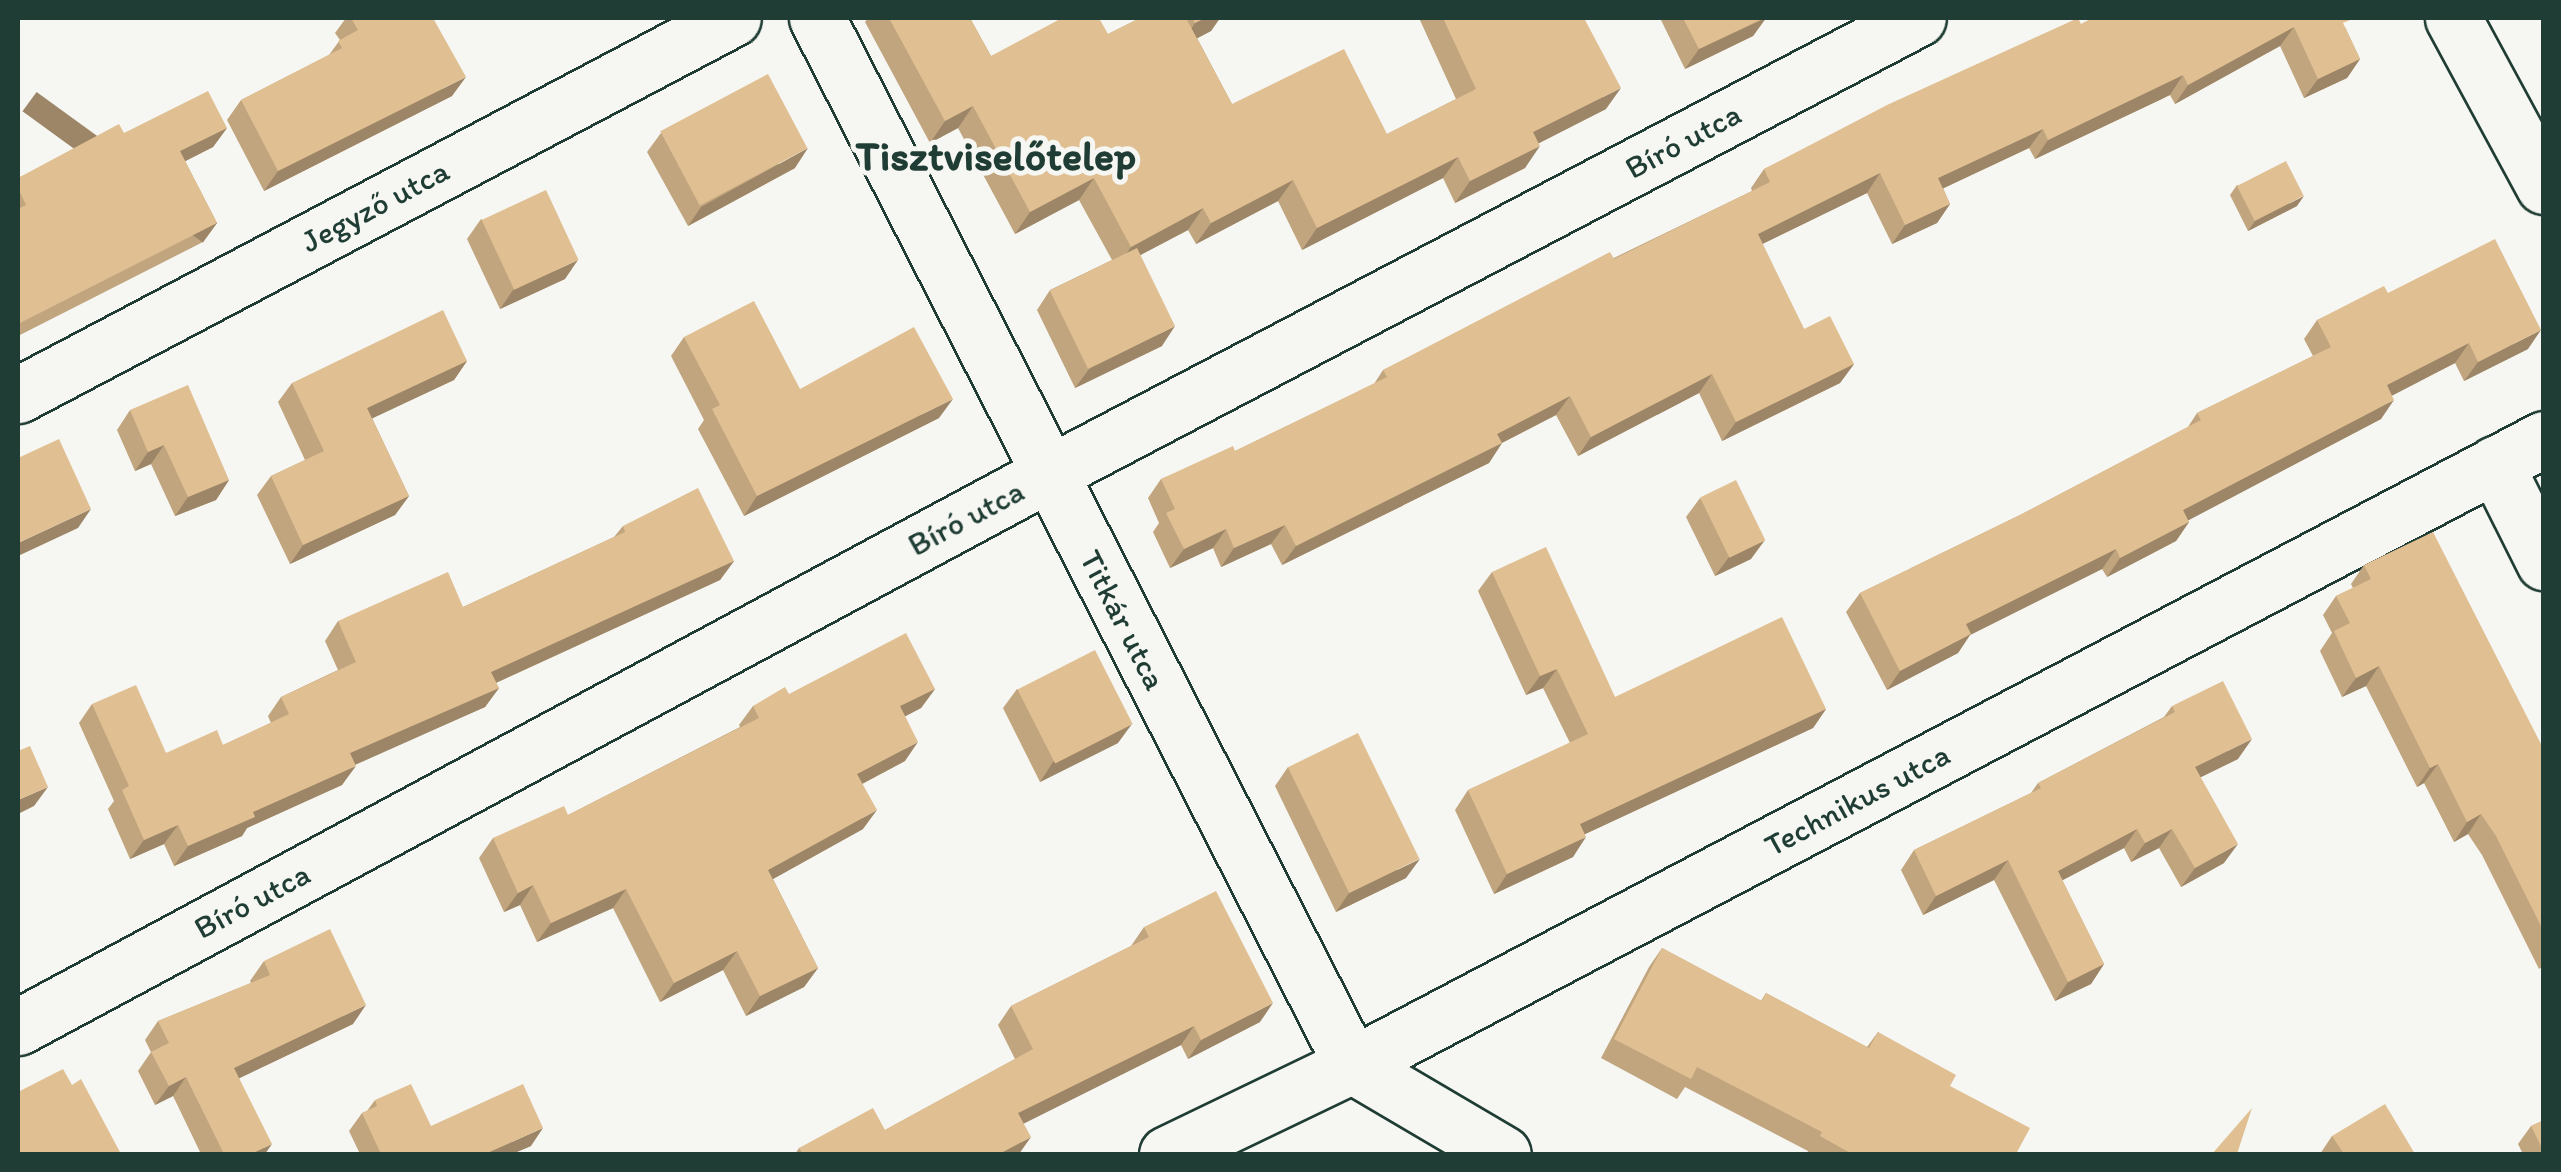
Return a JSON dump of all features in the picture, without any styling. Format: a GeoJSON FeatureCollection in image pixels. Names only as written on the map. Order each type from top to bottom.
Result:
{"type":"FeatureCollection","features":[{"type":"Feature","properties":{"kind":"street","name":"Jegyző utca"},"geometry":{"type":"LineString","coordinates":[[18,395],[733,18]]}},
{"type":"Feature","properties":{"kind":"street","name":"Titkár utca"},"geometry":{"type":"LineString","coordinates":[[818,18],[1352,1065]]}},
{"type":"Feature","properties":{"kind":"street","name":"Bíró utca"},"geometry":{"type":"LineString","coordinates":[[18,1026],[1048,474],[1918,18]]}},
{"type":"Feature","properties":{"kind":"street"},"geometry":{"type":"LineString","coordinates":[[2452,18],[2544,186]]}},
{"type":"Feature","properties":{"kind":"street","name":"Technikus utca"},"geometry":{"type":"LineString","coordinates":[[1167,1154],[1352,1065],[2544,439]]}},
{"type":"Feature","properties":{"kind":"street"},"geometry":{"type":"LineString","coordinates":[[2495,464],[2544,562]]}},
{"type":"Feature","properties":{"kind":"street"},"geometry":{"type":"LineString","coordinates":[[1352,1065],[1503,1154]]}},
{"type":"Feature","properties":{"kind":"building"},"geometry":{"type":"Polygon","coordinates":[[[351,18],[433,18],[466,77],[278,171],[241,100],[342,48],[338,41],[358,30],[351,18]]]}},
{"type":"Feature","properties":{"kind":"building"},"geometry":{"type":"Polygon","coordinates":[[[889,18],[970,18],[991,56],[1062,18],[1099,18],[1108,34],[1140,18],[1186,18],[1232,104],[1344,49],[1387,134],[1476,89],[1443,18],[1584,18],[1621,88],[1533,132],[1540,146],[1470,181],[1458,157],[1317,228],[1293,180],[1211,223],[1203,208],[1131,247],[1094,178],[1030,212],[973,106],[945,121],[889,18]]]}},
{"type":"Feature","properties":{"kind":"building"},"geometry":{"type":"Polygon","coordinates":[[[1683,18],[1764,18],[1699,49],[1683,18]]]}},
{"type":"Feature","properties":{"kind":"building"},"geometry":{"type":"Polygon","coordinates":[[[2078,18],[2081,24],[2092,18],[2349,18],[2343,23],[2360,59],[2318,79],[2294,27],[2188,85],[2183,75],[2048,140],[2043,129],[1938,178],[1950,204],[1905,225],[1880,173],[1758,234],[1804,329],[1830,316],[1854,364],[1736,422],[1712,374],[1591,437],[1570,396],[1497,434],[1502,443],[1296,546],[1285,525],[1234,548],[1226,529],[1184,549],[1166,513],[1175,509],[1161,479],[1233,446],[1235,451],[1387,377],[1383,370],[1610,252],[1614,259],[1770,182],[1764,169],[1887,105],[2078,18]]]}},
{"type":"Feature","properties":{"kind":"building"},"geometry":{"type":"Polygon","coordinates":[[[768,74],[807,148],[700,205],[660,131],[768,74]]]}},
{"type":"Feature","properties":{"kind":"building"},"geometry":{"type":"Polygon","coordinates":[[[208,91],[227,128],[180,151],[217,223],[18,324],[18,209],[26,205],[18,178],[119,124],[124,133],[208,91]]]}},
{"type":"Feature","properties":{"kind":"building"},"geometry":{"type":"Polygon","coordinates":[[[2286,161],[2304,196],[2255,221],[2237,186],[2286,161]]]}},
{"type":"Feature","properties":{"kind":"building"},"geometry":{"type":"Polygon","coordinates":[[[546,190],[579,260],[514,290],[482,220],[546,190]]]}},
{"type":"Feature","properties":{"kind":"building"},"geometry":{"type":"Polygon","coordinates":[[[2495,239],[2541,330],[2478,362],[2469,343],[2387,385],[2394,400],[2183,510],[2189,522],[2120,558],[2116,549],[1966,624],[1971,634],[1900,671],[1860,593],[2022,514],[2201,420],[2197,413],[2331,347],[2317,320],[2384,286],[2388,293],[2495,239]]]}},
{"type":"Feature","properties":{"kind":"building"},"geometry":{"type":"Polygon","coordinates":[[[1137,248],[1175,326],[1088,369],[1050,291],[1137,248]]]}},
{"type":"Feature","properties":{"kind":"building"},"geometry":{"type":"Polygon","coordinates":[[[754,301],[800,389],[914,327],[953,399],[757,496],[712,409],[720,405],[684,337],[754,301]]]}},
{"type":"Feature","properties":{"kind":"building"},"geometry":{"type":"Polygon","coordinates":[[[443,310],[467,361],[367,408],[409,496],[303,545],[271,476],[324,451],[292,383],[443,310]]]}},
{"type":"Feature","properties":{"kind":"building"},"geometry":{"type":"Polygon","coordinates":[[[188,385],[229,480],[188,497],[164,445],[148,452],[130,410],[188,385]]]}},
{"type":"Feature","properties":{"kind":"building"},"geometry":{"type":"Polygon","coordinates":[[[59,439],[91,509],[18,543],[18,458],[59,439]]]}},
{"type":"Feature","properties":{"kind":"building"},"geometry":{"type":"Polygon","coordinates":[[[1736,480],[1765,540],[1729,558],[1700,498],[1736,480]]]}},
{"type":"Feature","properties":{"kind":"building"},"geometry":{"type":"Polygon","coordinates":[[[698,488],[734,561],[491,672],[499,688],[350,753],[356,766],[253,812],[255,817],[188,846],[178,825],[144,840],[122,790],[129,786],[92,704],[136,685],[166,753],[217,730],[223,745],[289,714],[281,697],[356,662],[338,621],[448,572],[463,607],[625,532],[623,526],[698,488]]]}},
{"type":"Feature","properties":{"kind":"building"},"geometry":{"type":"Polygon","coordinates":[[[2433,532],[2544,750],[2544,932],[2481,814],[2467,822],[2438,764],[2430,768],[2379,666],[2356,678],[2334,631],[2350,623],[2336,596],[2371,579],[2364,565],[2433,532]]]}},
{"type":"Feature","properties":{"kind":"building"},"geometry":{"type":"Polygon","coordinates":[[[1546,547],[1615,697],[1782,617],[1826,709],[1580,824],[1586,837],[1507,874],[1468,790],[1588,734],[1557,669],[1540,676],[1492,572],[1546,547]]]}},
{"type":"Feature","properties":{"kind":"building"},"geometry":{"type":"Polygon","coordinates":[[[906,633],[935,689],[900,706],[918,742],[857,774],[877,810],[768,870],[818,968],[760,996],[737,951],[674,983],[626,889],[551,923],[533,885],[518,893],[493,838],[564,806],[568,815],[759,718],[753,706],[785,687],[789,694],[906,633]]]}},
{"type":"Feature","properties":{"kind":"building"},"geometry":{"type":"Polygon","coordinates":[[[1095,650],[1133,724],[1055,763],[1017,689],[1095,650]]]}},
{"type":"Feature","properties":{"kind":"building"},"geometry":{"type":"Polygon","coordinates":[[[2223,681],[2252,739],[2195,767],[2238,844],[2195,868],[2172,829],[2145,843],[2137,829],[2058,871],[2104,964],[2068,982],[2008,860],[1936,896],[1914,850],[2041,788],[2038,783],[2175,712],[2172,706],[2223,681]]]}},
{"type":"Feature","properties":{"kind":"building"},"geometry":{"type":"Polygon","coordinates":[[[1358,733],[1419,859],[1349,893],[1288,767],[1358,733]]]}},
{"type":"Feature","properties":{"kind":"building"},"geometry":{"type":"Polygon","coordinates":[[[30,746],[48,787],[18,800],[18,751],[30,746]]]}},
{"type":"Feature","properties":{"kind":"building"},"geometry":{"type":"Polygon","coordinates":[[[1216,891],[1273,1003],[1201,1040],[1194,1026],[1018,1113],[1031,1137],[999,1154],[803,1154],[799,1148],[873,1108],[885,1130],[1033,1049],[1011,1006],[1149,937],[1144,927],[1216,891]]]}},
{"type":"Feature","properties":{"kind":"building"},"geometry":{"type":"Polygon","coordinates":[[[330,929],[366,1005],[234,1068],[272,1144],[251,1154],[224,1154],[186,1077],[169,1086],[151,1052],[169,1043],[158,1021],[270,975],[264,961],[330,929]]]}},
{"type":"Feature","properties":{"kind":"building"},"geometry":{"type":"Polygon","coordinates":[[[1662,948],[1762,1001],[1766,993],[1869,1048],[1878,1032],[1956,1075],[1950,1086],[2030,1128],[2016,1154],[1852,1154],[1820,1136],[1822,1132],[1697,1067],[1691,1079],[1614,1039],[1662,948]]]}},
{"type":"Feature","properties":{"kind":"building"},"geometry":{"type":"Polygon","coordinates":[[[63,1069],[72,1085],[81,1079],[121,1154],[18,1154],[18,1092],[63,1069]]]}},
{"type":"Feature","properties":{"kind":"building"},"geometry":{"type":"Polygon","coordinates":[[[411,1084],[431,1126],[523,1084],[543,1128],[485,1154],[381,1154],[362,1113],[377,1106],[375,1100],[411,1084]]]}},
{"type":"Feature","properties":{"kind":"building"},"geometry":{"type":"Polygon","coordinates":[[[2385,1104],[2415,1154],[2344,1154],[2332,1136],[2385,1104]]]}},
{"type":"Feature","properties":{"kind":"building"},"geometry":{"type":"Polygon","coordinates":[[[2252,1108],[2237,1154],[2212,1154],[2252,1108]]]}},
{"type":"Feature","properties":{"kind":"building"},"geometry":{"type":"Polygon","coordinates":[[[2544,1120],[2544,1152],[2531,1126],[2544,1120]]]}},
{"type":"Feature","properties":{"kind":"district","name":"Tisztviselőtelep"},"geometry":{"type":"Point","coordinates":[996,156]}}]}
